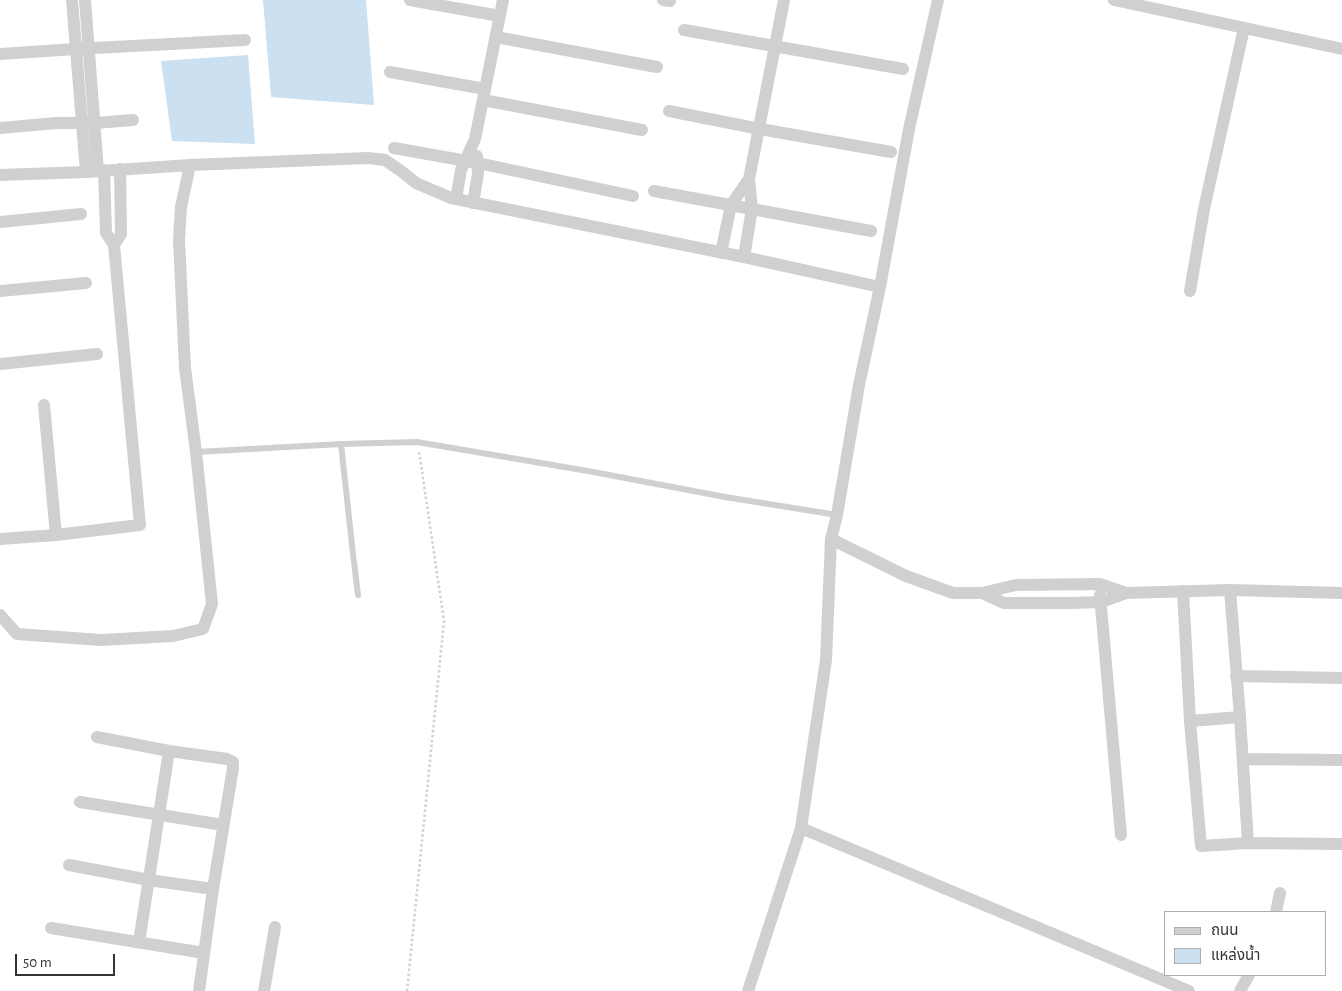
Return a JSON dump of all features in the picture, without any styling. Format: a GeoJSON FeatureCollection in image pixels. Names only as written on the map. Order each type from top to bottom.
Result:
{"type":"FeatureCollection","features":[{"type":"Feature","properties":{"kind":"street"},"geometry":{"type":"LineString","coordinates":[[0,540],[140,525],[114,245],[106,233],[76,48],[72,0]]}},
{"type":"Feature","properties":{"kind":"street"},"geometry":{"type":"LineString","coordinates":[[85,0],[89,48],[88,123]]}},
{"type":"Feature","properties":{"kind":"street"},"geometry":{"type":"LineString","coordinates":[[410,0],[500,16]]}},
{"type":"Feature","properties":{"kind":"street"},"geometry":{"type":"LineString","coordinates":[[456,199],[464,160],[475,139],[503,0]]}},
{"type":"Feature","properties":{"kind":"street"},"geometry":{"type":"LineString","coordinates":[[744,257],[752,209],[749,179],[784,0]]}},
{"type":"Feature","properties":{"kind":"street"},"geometry":{"type":"LineString","coordinates":[[748,991],[801,828],[826,660],[831,539],[909,129],[938,0]]}},
{"type":"Feature","properties":{"kind":"street"},"geometry":{"type":"LineString","coordinates":[[1114,0],[1342,49]]}},
{"type":"Feature","properties":{"kind":"street"},"geometry":{"type":"LineString","coordinates":[[1190,292],[1204,208],[1244,28]]}},
{"type":"Feature","properties":{"kind":"street"},"geometry":{"type":"LineString","coordinates":[[684,30],[903,69]]}},
{"type":"Feature","properties":{"kind":"street"},"geometry":{"type":"LineString","coordinates":[[496,37],[657,66]]}},
{"type":"Feature","properties":{"kind":"street"},"geometry":{"type":"LineString","coordinates":[[0,54],[76,48],[245,40]]}},
{"type":"Feature","properties":{"kind":"street"},"geometry":{"type":"LineString","coordinates":[[390,72],[642,130]]}},
{"type":"Feature","properties":{"kind":"street"},"geometry":{"type":"LineString","coordinates":[[669,111],[891,152]]}},
{"type":"Feature","properties":{"kind":"street"},"geometry":{"type":"LineString","coordinates":[[0,128],[56,123],[133,120]]}},
{"type":"Feature","properties":{"kind":"street"},"geometry":{"type":"LineString","coordinates":[[473,203],[478,174],[475,139]]}},
{"type":"Feature","properties":{"kind":"street"},"geometry":{"type":"LineString","coordinates":[[394,148],[464,160],[633,196]]}},
{"type":"Feature","properties":{"kind":"street"},"geometry":{"type":"LineString","coordinates":[[0,175],[368,158],[385,160],[401,170],[416,183],[456,199],[744,257],[880,287]]}},
{"type":"Feature","properties":{"kind":"street"},"geometry":{"type":"LineString","coordinates":[[0,615],[17,634],[92,640],[174,636],[203,629],[212,604],[186,368],[179,240],[181,207],[190,165]]}},
{"type":"Feature","properties":{"kind":"street"},"geometry":{"type":"LineString","coordinates":[[114,245],[121,234],[120,169]]}},
{"type":"Feature","properties":{"kind":"street"},"geometry":{"type":"LineString","coordinates":[[721,253],[730,205],[749,179]]}},
{"type":"Feature","properties":{"kind":"street"},"geometry":{"type":"LineString","coordinates":[[654,191],[871,231]]}},
{"type":"Feature","properties":{"kind":"street"},"geometry":{"type":"LineString","coordinates":[[0,222],[81,214]]}},
{"type":"Feature","properties":{"kind":"street"},"geometry":{"type":"LineString","coordinates":[[0,291],[86,283]]}},
{"type":"Feature","properties":{"kind":"street"},"geometry":{"type":"LineString","coordinates":[[0,364],[97,354]]}},
{"type":"Feature","properties":{"kind":"street"},"geometry":{"type":"LineString","coordinates":[[44,405],[56,535]]}},
{"type":"Feature","properties":{"kind":"street"},"geometry":{"type":"LineString","coordinates":[[831,539],[906,576],[953,592],[982,593],[1016,585],[1100,584],[1126,593]]}},
{"type":"Feature","properties":{"kind":"street"},"geometry":{"type":"LineString","coordinates":[[1100,584],[1100,602],[1121,835]]}},
{"type":"Feature","properties":{"kind":"street"},"geometry":{"type":"LineString","coordinates":[[982,593],[1004,603],[1100,602],[1126,593],[1183,591],[1230,590],[1342,593]]}},
{"type":"Feature","properties":{"kind":"street"},"geometry":{"type":"LineString","coordinates":[[1230,590],[1248,843]]}},
{"type":"Feature","properties":{"kind":"street"},"geometry":{"type":"LineString","coordinates":[[1183,591],[1190,721],[1201,846],[1248,843],[1342,844]]}},
{"type":"Feature","properties":{"kind":"street"},"geometry":{"type":"LineString","coordinates":[[1236,676],[1342,678]]}},
{"type":"Feature","properties":{"kind":"street"},"geometry":{"type":"LineString","coordinates":[[1190,721],[1240,717]]}},
{"type":"Feature","properties":{"kind":"street"},"geometry":{"type":"LineString","coordinates":[[97,737],[169,751],[227,759],[233,762],[198,991]]}},
{"type":"Feature","properties":{"kind":"street"},"geometry":{"type":"LineString","coordinates":[[139,942],[169,751]]}},
{"type":"Feature","properties":{"kind":"street"},"geometry":{"type":"LineString","coordinates":[[1243,759],[1342,760]]}},
{"type":"Feature","properties":{"kind":"street"},"geometry":{"type":"LineString","coordinates":[[80,802],[223,825]]}},
{"type":"Feature","properties":{"kind":"street"},"geometry":{"type":"LineString","coordinates":[[801,828],[1188,991]]}},
{"type":"Feature","properties":{"kind":"street"},"geometry":{"type":"LineString","coordinates":[[69,865],[149,880],[213,889]]}},
{"type":"Feature","properties":{"kind":"street"},"geometry":{"type":"LineString","coordinates":[[1276,911],[1280,893]]}},
{"type":"Feature","properties":{"kind":"street"},"geometry":{"type":"LineString","coordinates":[[51,928],[204,953]]}},
{"type":"Feature","properties":{"kind":"street"},"geometry":{"type":"LineString","coordinates":[[264,991],[275,928]]}},
{"type":"Feature","properties":{"kind":"street"},"geometry":{"type":"LineString","coordinates":[[1240,991],[1248,976]]}},
{"type":"Feature","properties":{"kind":"lane"},"geometry":{"type":"LineString","coordinates":[[196,452],[417,442],[588,470],[725,497],[837,515]]}},
{"type":"Feature","properties":{"kind":"lane"},"geometry":{"type":"LineString","coordinates":[[341,444],[358,595]]}},
{"type":"Feature","properties":{"kind":"path"},"geometry":{"type":"LineString","coordinates":[[407,991],[444,621],[417,442]]}},
{"type":"Feature","properties":{"kind":"water"},"geometry":{"type":"Polygon","coordinates":[[[263,0],[366,0],[374,105],[271,97],[263,0]]]}},
{"type":"Feature","properties":{"kind":"water"},"geometry":{"type":"Polygon","coordinates":[[[248,55],[255,144],[172,141],[161,61],[248,55]]]}}]}
